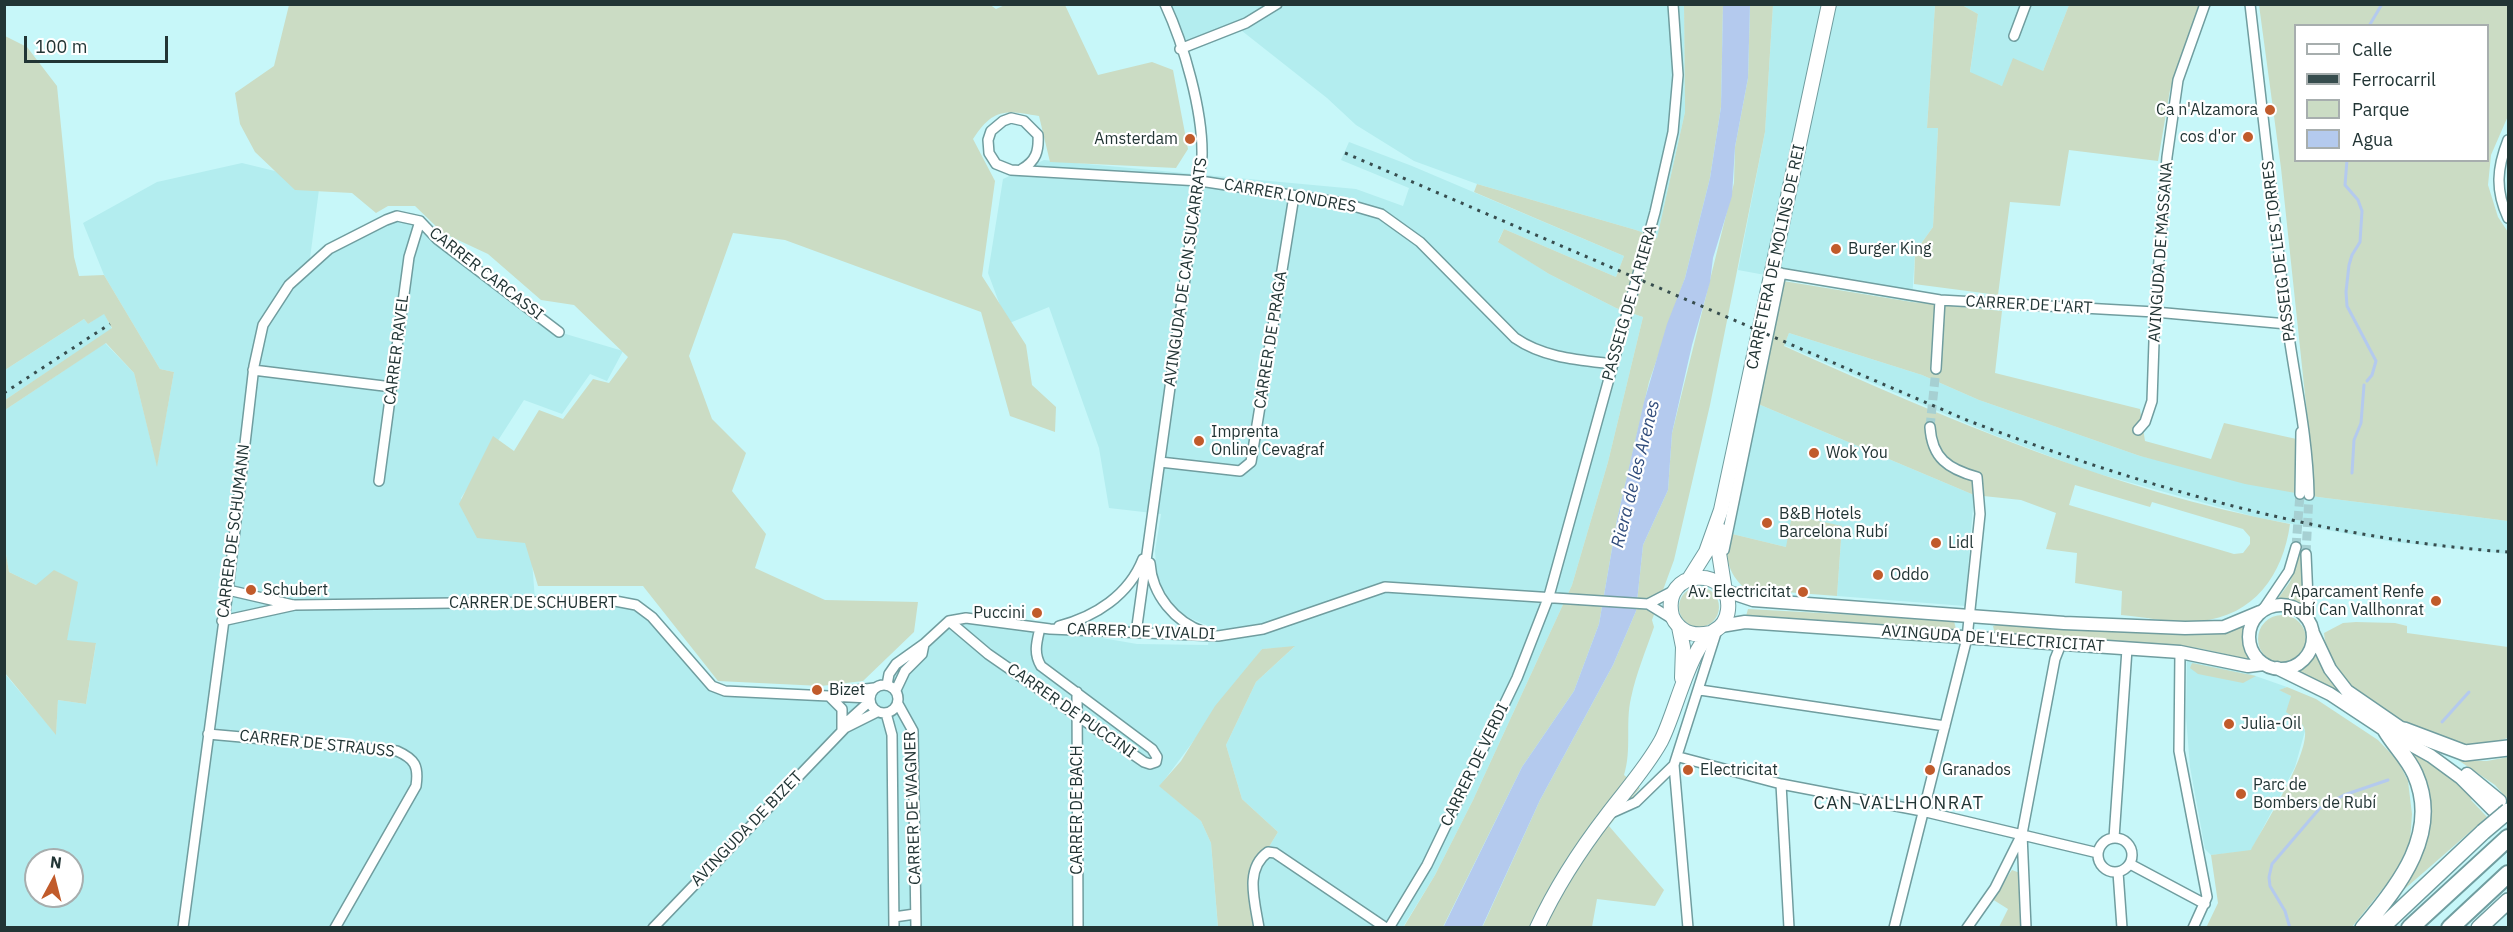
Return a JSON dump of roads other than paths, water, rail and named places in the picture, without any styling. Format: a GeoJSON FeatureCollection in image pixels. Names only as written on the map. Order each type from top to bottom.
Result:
{"type":"FeatureCollection","features":[{"type":"Feature","properties":{"kind":"highway"},"geometry":{"type":"LineString","coordinates":[[2404,730],[2465,753],[2508,748]]}},
{"type":"Feature","properties":{"kind":"highway"},"geometry":{"type":"LineString","coordinates":[[2363,927],[2403,877],[2412,862],[2422,827],[2423,799],[2415,774],[2386,731]]}},
{"type":"Feature","properties":{"kind":"highway"},"geometry":{"type":"LineString","coordinates":[[2381,927],[2483,832],[2501,807]]}},
{"type":"Feature","properties":{"kind":"highway"},"geometry":{"type":"LineString","coordinates":[[2410,927],[2502,843]]}},
{"type":"Feature","properties":{"kind":"highway"},"geometry":{"type":"LineString","coordinates":[[2450,927],[2508,874]]}},
{"type":"Feature","properties":{"kind":"highway"},"geometry":{"type":"LineString","coordinates":[[2479,927],[2508,901]]}},
{"type":"Feature","properties":{"kind":"main road","name":"CARRETERA DE MOLINS DE REI"},"geometry":{"type":"LineString","coordinates":[[1675,590],[1689,579],[1706,552],[1721,510],[1777,272],[1829,4]]}},
{"type":"Feature","properties":{"kind":"main road","name":"CARRETERA DE MOLINS DE REI"},"geometry":{"type":"LineString","coordinates":[[1716,630],[1729,608],[1719,554],[1721,510]]}},
{"type":"Feature","properties":{"kind":"main road"},"geometry":{"type":"LineString","coordinates":[[1689,579],[1701,577],[1724,585]]}},
{"type":"Feature","properties":{"kind":"main road"},"geometry":{"type":"LineString","coordinates":[[1675,590],[1670,605],[1683,654],[1681,692]]}},
{"type":"Feature","properties":{"kind":"main road"},"geometry":{"type":"LineString","coordinates":[[1676,623],[1693,635],[1716,630]]}},
{"type":"Feature","properties":{"kind":"main road"},"geometry":{"type":"LineString","coordinates":[[1538,927],[1575,859],[1661,741],[1696,652],[1716,630]]}},
{"type":"Feature","properties":{"kind":"street","name":"AVINGUDA DE CAN SUCARRATS"},"geometry":{"type":"LineString","coordinates":[[1136,633],[1200,181],[1203,140],[1200,118],[1165,4]]}},
{"type":"Feature","properties":{"kind":"street"},"geometry":{"type":"LineString","coordinates":[[1180,49],[1246,23],[1277,4]]}},
{"type":"Feature","properties":{"kind":"street","name":"PASSEIG DE LA RIERA"},"geometry":{"type":"LineString","coordinates":[[1549,596],[1655,212],[1673,132],[1678,75],[1673,4]]}},
{"type":"Feature","properties":{"kind":"street"},"geometry":{"type":"LineString","coordinates":[[2014,36],[2026,4]]}},
{"type":"Feature","properties":{"kind":"street","name":"AVINGUDA DE MASSANA"},"geometry":{"type":"LineString","coordinates":[[2138,430],[2145,422],[2152,400],[2167,157],[2178,80],[2205,4]]}},
{"type":"Feature","properties":{"kind":"street","name":"PASSEIG DE LES TORRES"},"geometry":{"type":"LineString","coordinates":[[2250,4],[2302,426],[2304,494]]}},
{"type":"Feature","properties":{"kind":"street"},"geometry":{"type":"LineString","coordinates":[[1011,118],[1024,121],[1038,135],[1038,153],[1033,161],[1022,169],[1004,168],[996,164],[989,153],[988,140],[991,130],[1011,118]]}},
{"type":"Feature","properties":{"kind":"street"},"geometry":{"type":"LineString","coordinates":[[2508,140],[2498,176],[2500,197],[2508,218]]}},
{"type":"Feature","properties":{"kind":"street","name":"CARRER LONDRES"},"geometry":{"type":"LineString","coordinates":[[1022,169],[1048,174],[1200,181],[1343,203],[1381,214],[1397,223],[1420,242],[1515,339],[1531,349],[1572,359],[1613,364]]}},
{"type":"Feature","properties":{"kind":"street","name":"CARRER DE PRAGA"},"geometry":{"type":"LineString","coordinates":[[1160,462],[1240,471],[1251,462],[1294,196]]}},
{"type":"Feature","properties":{"kind":"street","name":"CARRER DE SCHUMANN"},"geometry":{"type":"LineString","coordinates":[[183,927],[222,621],[228,590],[253,370],[263,325],[278,300],[302,273],[329,249],[398,216],[416,220]]}},
{"type":"Feature","properties":{"kind":"street","name":"CARRER CARCASSI"},"geometry":{"type":"LineString","coordinates":[[416,220],[437,239],[559,332]]}},
{"type":"Feature","properties":{"kind":"street","name":"CARRER RAVEL"},"geometry":{"type":"LineString","coordinates":[[380,481],[409,257],[416,220]]}},
{"type":"Feature","properties":{"kind":"street","name":"CARRER DE L'ART"},"geometry":{"type":"LineString","coordinates":[[1777,272],[1940,300],[2156,312],[2288,324]]}},
{"type":"Feature","properties":{"kind":"street","name":"CARRETERA DE MOLINS DE REI"},"geometry":{"type":"LineString","coordinates":[[1724,585],[1723,554],[1777,272]]}},
{"type":"Feature","properties":{"kind":"street"},"geometry":{"type":"LineString","coordinates":[[1936,369],[1940,300]]}},
{"type":"Feature","properties":{"kind":"street"},"geometry":{"type":"LineString","coordinates":[[253,370],[392,387]]}},
{"type":"Feature","properties":{"kind":"street"},"geometry":{"type":"LineString","coordinates":[[1894,927],[1967,638],[1980,514],[1977,477],[1953,469],[1940,460],[1931,443],[1930,427]]}},
{"type":"Feature","properties":{"kind":"street","name":"AVINGUDA DE CAN SUCARRATS"},"geometry":{"type":"LineString","coordinates":[[1045,628],[1073,623],[1107,605],[1121,594],[1141,565],[1149,543]]}},
{"type":"Feature","properties":{"kind":"street","name":"AVINGUDA DE CAN SUCARRATS"},"geometry":{"type":"LineString","coordinates":[[1149,543],[1151,578],[1170,610],[1188,626],[1218,636]]}},
{"type":"Feature","properties":{"kind":"street"},"geometry":{"type":"LineString","coordinates":[[2296,547],[2289,572],[2250,629],[2249,639],[2256,657],[2264,664],[2330,694],[2453,771],[2501,807]]}},
{"type":"Feature","properties":{"kind":"street"},"geometry":{"type":"LineString","coordinates":[[2277,668],[2287,668],[2303,659],[2309,652],[2311,628],[2306,554]]}},
{"type":"Feature","properties":{"kind":"street","name":"AVINGUDA DE L'ELECTRICITAT"},"geometry":{"type":"LineString","coordinates":[[1724,585],[1752,600],[2064,623],[2207,629],[2239,623],[2261,611]]}},
{"type":"Feature","properties":{"kind":"street","name":"CARRER DE VIVALDI"},"geometry":{"type":"LineString","coordinates":[[949,621],[966,618],[1045,628],[1218,636],[1263,629],[1385,586],[1648,604],[1676,623]]}},
{"type":"Feature","properties":{"kind":"street","name":"CARRER DE SCHUBERT"},"geometry":{"type":"LineString","coordinates":[[228,590],[295,606]]}},
{"type":"Feature","properties":{"kind":"street"},"geometry":{"type":"LineString","coordinates":[[1648,604],[1675,590]]}},
{"type":"Feature","properties":{"kind":"street","name":"CARRER DE VERDI"},"geometry":{"type":"LineString","coordinates":[[1388,927],[1420,880],[1517,678],[1549,596]]}},
{"type":"Feature","properties":{"kind":"street","name":"CARRER DE SCHUBERT"},"geometry":{"type":"LineString","coordinates":[[222,621],[295,606],[615,601],[636,605],[652,617],[712,686],[733,692],[870,700]]}},
{"type":"Feature","properties":{"kind":"street"},"geometry":{"type":"LineString","coordinates":[[2261,611],[2283,605],[2294,608],[2311,628],[2330,669],[2347,691],[2484,787],[2501,807]]}},
{"type":"Feature","properties":{"kind":"street"},"geometry":{"type":"LineString","coordinates":[[898,704],[891,687],[889,674],[896,664],[924,644],[949,621]]}},
{"type":"Feature","properties":{"kind":"street","name":"CARRER DE PUCCINI"},"geometry":{"type":"LineString","coordinates":[[949,621],[988,654],[1144,762],[1150,764],[1156,762],[1157,757],[1152,749],[1041,666],[1036,658],[1045,628]]}},
{"type":"Feature","properties":{"kind":"street","name":"AVINGUDA DE L'ELECTRICITAT"},"geometry":{"type":"LineString","coordinates":[[1716,630],[1745,622],[2180,652],[2248,666],[2264,664]]}},
{"type":"Feature","properties":{"kind":"street"},"geometry":{"type":"LineString","coordinates":[[1688,927],[1677,761],[1716,630]]}},
{"type":"Feature","properties":{"kind":"street"},"geometry":{"type":"LineString","coordinates":[[2026,927],[2022,834],[2055,659],[2061,644]]}},
{"type":"Feature","properties":{"kind":"street"},"geometry":{"type":"LineString","coordinates":[[2114,838],[2127,649]]}},
{"type":"Feature","properties":{"kind":"street"},"geometry":{"type":"LineString","coordinates":[[2180,652],[2179,751],[2207,897],[2193,927]]}},
{"type":"Feature","properties":{"kind":"street","name":"CARRER DE SCHUBERT"},"geometry":{"type":"LineString","coordinates":[[842,697],[849,691],[891,687]]}},
{"type":"Feature","properties":{"kind":"street"},"geometry":{"type":"LineString","coordinates":[[874,688],[870,700],[882,713]]}},
{"type":"Feature","properties":{"kind":"street"},"geometry":{"type":"LineString","coordinates":[[1700,690],[1945,726]]}},
{"type":"Feature","properties":{"kind":"street","name":"CARRER DE BACH"},"geometry":{"type":"LineString","coordinates":[[1077,692],[1078,927]]}},
{"type":"Feature","properties":{"kind":"street"},"geometry":{"type":"LineString","coordinates":[[830,696],[842,709],[843,729]]}},
{"type":"Feature","properties":{"kind":"street","name":"AVINGUDA DE BIZET"},"geometry":{"type":"LineString","coordinates":[[653,927],[870,700]]}},
{"type":"Feature","properties":{"kind":"street","name":"AVINGUDA DE BIZET"},"geometry":{"type":"LineString","coordinates":[[843,729],[898,704]]}},
{"type":"Feature","properties":{"kind":"street","name":"CARRER DE WAGNER"},"geometry":{"type":"LineString","coordinates":[[898,704],[913,731],[916,927]]}},
{"type":"Feature","properties":{"kind":"street","name":"CARRER DE WAGNER"},"geometry":{"type":"LineString","coordinates":[[882,713],[892,735],[894,927]]}},
{"type":"Feature","properties":{"kind":"street","name":"CARRER DE STRAUSS"},"geometry":{"type":"LineString","coordinates":[[208,734],[397,751],[410,757],[416,764],[416,786],[336,927]]}},
{"type":"Feature","properties":{"kind":"street"},"geometry":{"type":"LineString","coordinates":[[1677,761],[1922,811],[2098,853]]}},
{"type":"Feature","properties":{"kind":"street"},"geometry":{"type":"LineString","coordinates":[[1606,815],[1635,802],[1677,761]]}},
{"type":"Feature","properties":{"kind":"street"},"geometry":{"type":"LineString","coordinates":[[1781,784],[1789,927]]}},
{"type":"Feature","properties":{"kind":"street"},"geometry":{"type":"LineString","coordinates":[[1967,927],[1995,888],[2022,834]]}},
{"type":"Feature","properties":{"kind":"street"},"geometry":{"type":"LineString","coordinates":[[2114,838],[2125,841],[2131,847],[2130,864],[2118,873],[2102,866],[2098,853],[2104,843],[2114,838]]}},
{"type":"Feature","properties":{"kind":"street"},"geometry":{"type":"LineString","coordinates":[[1259,927],[1253,883],[1259,858],[1268,852],[1275,853],[1388,927]]}},
{"type":"Feature","properties":{"kind":"street"},"geometry":{"type":"LineString","coordinates":[[2130,864],[2205,904]]}},
{"type":"Feature","properties":{"kind":"street"},"geometry":{"type":"LineString","coordinates":[[2118,873],[2122,927]]}},
{"type":"Feature","properties":{"kind":"street"},"geometry":{"type":"LineString","coordinates":[[889,927],[894,917],[915,914]]}},
{"type":"Feature","properties":{"kind":"water","name":"Riera de les Arenes"},"geometry":{"type":"Polygon","coordinates":[[[1723,5],[1750,5],[1748,78],[1735,147],[1732,196],[1713,258],[1710,282],[1692,345],[1672,433],[1668,490],[1643,545],[1636,611],[1613,665],[1540,800],[1482,927],[1443,928],[1522,767],[1574,691],[1599,624],[1617,520],[1644,402],[1667,324],[1685,278],[1710,178],[1721,107],[1723,5]]]}},
{"type":"Feature","properties":{"kind":"waterway"},"geometry":{"type":"LineString","coordinates":[[2370,24],[2382,4]]}},
{"type":"Feature","properties":{"kind":"waterway"},"geometry":{"type":"LineString","coordinates":[[2347,162],[2345,185],[2358,200],[2362,211],[2360,242],[2349,265],[2347,306],[2376,361],[2372,375],[2367,381]]}},
{"type":"Feature","properties":{"kind":"waterway"},"geometry":{"type":"LineString","coordinates":[[2352,473],[2354,440],[2361,423],[2364,385]]}},
{"type":"Feature","properties":{"kind":"waterway"},"geometry":{"type":"LineString","coordinates":[[2442,722],[2469,692]]}},
{"type":"Feature","properties":{"kind":"waterway"},"geometry":{"type":"LineString","coordinates":[[2290,928],[2285,911],[2270,886],[2269,877],[2272,864],[2320,808],[2344,795],[2388,780]]}},
{"type":"Feature","properties":{"kind":"tunnel"},"geometry":{"type":"LineString","coordinates":[[1930,427],[1936,369]]}},
{"type":"Feature","properties":{"kind":"tunnel"},"geometry":{"type":"LineString","coordinates":[[2296,547],[2300,494]]}},
{"type":"Feature","properties":{"kind":"tunnel"},"geometry":{"type":"LineString","coordinates":[[2306,554],[2309,495]]}},
{"type":"Feature","properties":{"kind":"tunnel"},"geometry":{"type":"LineString","coordinates":[[2496,813],[2508,828]]}},
{"type":"Feature","properties":{"kind":"railway"},"geometry":{"type":"LineString","coordinates":[[1345,153],[1969,421],[2035,445],[2167,488],[2302,522],[2370,535],[2508,552]]}},
{"type":"Feature","properties":{"kind":"railway"},"geometry":{"type":"LineString","coordinates":[[4,393],[110,324]]}},
{"type":"Feature","properties":{"kind":"place","name":"Ca n'Alzamora"},"geometry":{"type":"Point","coordinates":[2270,110]}},
{"type":"Feature","properties":{"kind":"place","name":"cos d'or"},"geometry":{"type":"Point","coordinates":[2248,137]}},
{"type":"Feature","properties":{"kind":"place","name":"Amsterdam"},"geometry":{"type":"Point","coordinates":[1190,139]}},
{"type":"Feature","properties":{"kind":"place","name":"Burger King"},"geometry":{"type":"Point","coordinates":[1836,249]}},
{"type":"Feature","properties":{"kind":"place","name":"Imprenta Online Cevagraf"},"geometry":{"type":"Point","coordinates":[1199,441]}},
{"type":"Feature","properties":{"kind":"place","name":"Wok You"},"geometry":{"type":"Point","coordinates":[1814,453]}},
{"type":"Feature","properties":{"kind":"place","name":"B&B Hotels Barcelona Rubí"},"geometry":{"type":"Point","coordinates":[1767,523]}},
{"type":"Feature","properties":{"kind":"place","name":"Lidl"},"geometry":{"type":"Point","coordinates":[1936,543]}},
{"type":"Feature","properties":{"kind":"place","name":"Oddo"},"geometry":{"type":"Point","coordinates":[1878,575]}},
{"type":"Feature","properties":{"kind":"place","name":"Schubert"},"geometry":{"type":"Point","coordinates":[251,590]}},
{"type":"Feature","properties":{"kind":"place","name":"Av. Electricitat"},"geometry":{"type":"Point","coordinates":[1803,592]}},
{"type":"Feature","properties":{"kind":"place","name":"Aparcament Renfe Rubí Can Vallhonrat"},"geometry":{"type":"Point","coordinates":[2436,601]}},
{"type":"Feature","properties":{"kind":"place","name":"Puccini"},"geometry":{"type":"Point","coordinates":[1037,613]}},
{"type":"Feature","properties":{"kind":"place","name":"Bizet"},"geometry":{"type":"Point","coordinates":[817,690]}},
{"type":"Feature","properties":{"kind":"place","name":"Julia-Oil"},"geometry":{"type":"Point","coordinates":[2229,724]}},
{"type":"Feature","properties":{"kind":"place","name":"Electricitat"},"geometry":{"type":"Point","coordinates":[1688,770]}},
{"type":"Feature","properties":{"kind":"place","name":"Granados"},"geometry":{"type":"Point","coordinates":[1930,770]}},
{"type":"Feature","properties":{"kind":"place","name":"Parc de Bombers de Rubí"},"geometry":{"type":"Point","coordinates":[2241,794]}},
{"type":"Feature","properties":{"kind":"district","name":"CAN VALLHONRAT"},"geometry":{"type":"Point","coordinates":[1899,804]}}]}
